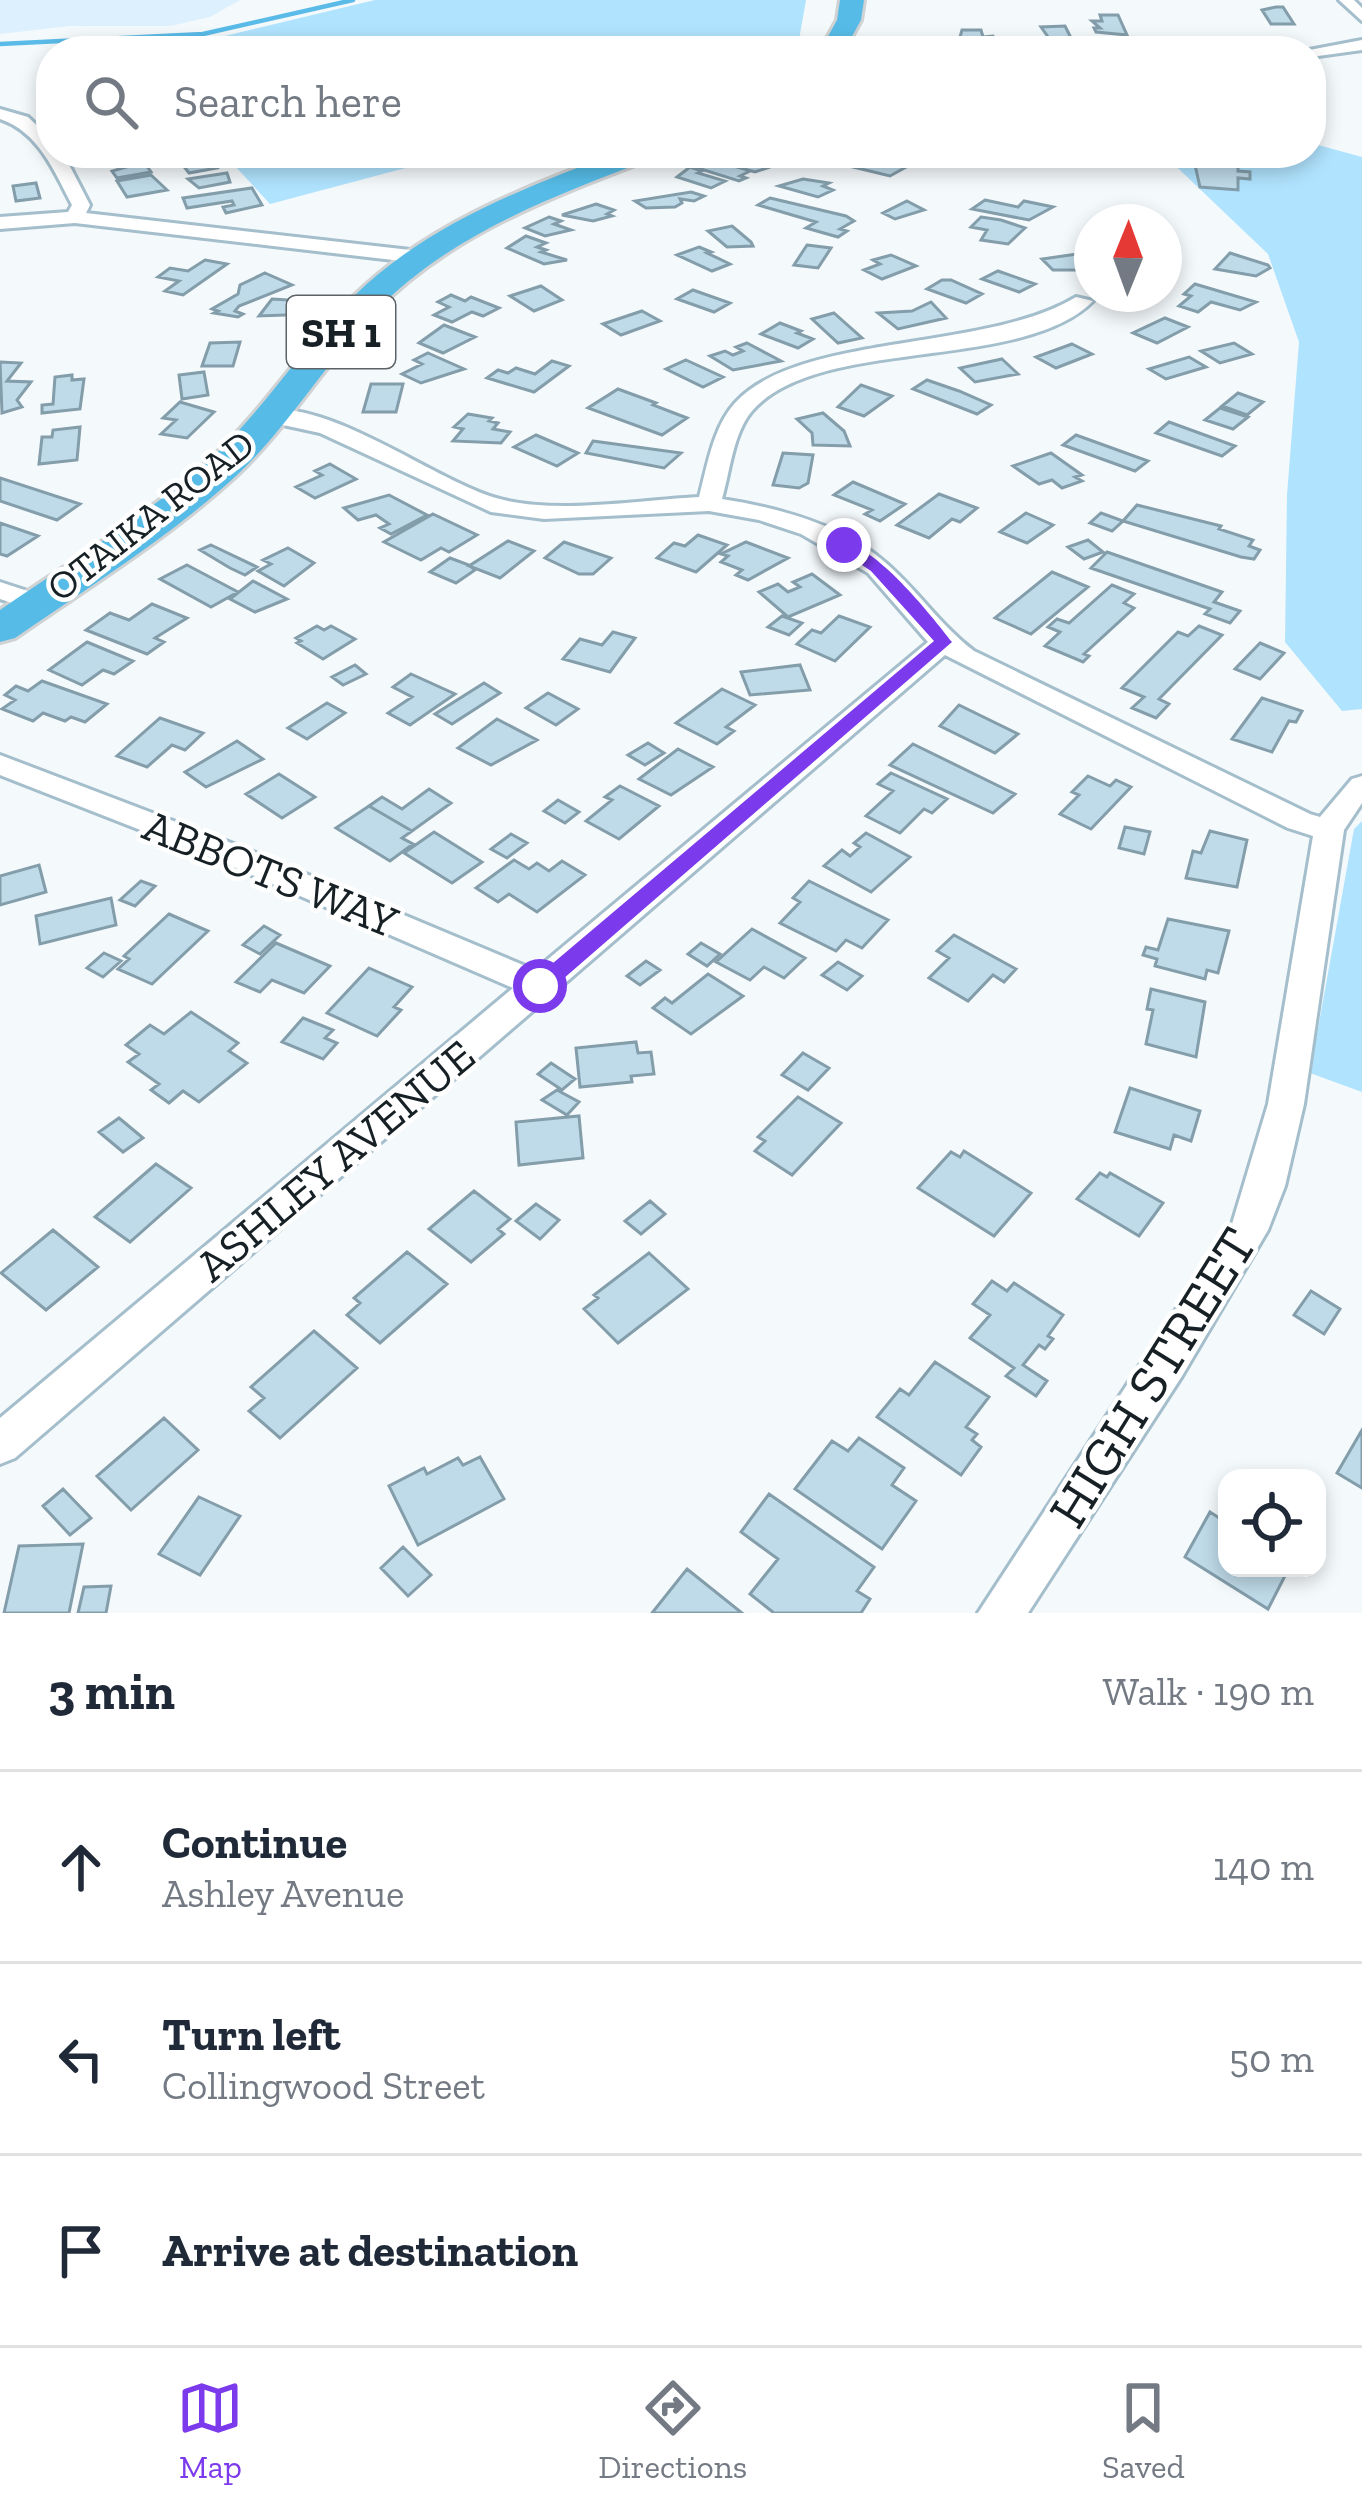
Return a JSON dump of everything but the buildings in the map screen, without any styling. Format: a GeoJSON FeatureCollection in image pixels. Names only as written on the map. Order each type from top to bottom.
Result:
{"type":"FeatureCollection","features":[{"type":"Feature","properties":{"kind":"highway"},"geometry":{"type":"LineString","coordinates":[[841,36],[853,0]]}},
{"type":"Feature","properties":{"kind":"highway"},"geometry":{"type":"LineString","coordinates":[[816,36],[823,17]]}},
{"type":"Feature","properties":{"kind":"highway","name":"OTAIKA ROAD"},"geometry":{"type":"LineString","coordinates":[[0,629],[19,597],[179,503],[273,416],[361,306],[419,257],[515,201],[602,168]]}},
{"type":"Feature","properties":{"kind":"street"},"geometry":{"type":"LineString","coordinates":[[1346,0],[1362,16]]}},
{"type":"Feature","properties":{"kind":"street"},"geometry":{"type":"LineString","coordinates":[[1326,50],[1362,45]]}},
{"type":"Feature","properties":{"kind":"street"},"geometry":{"type":"LineString","coordinates":[[0,114],[22,122],[36,136]]}},
{"type":"Feature","properties":{"kind":"street"},"geometry":{"type":"LineString","coordinates":[[61,168],[81,206],[76,217]]}},
{"type":"Feature","properties":{"kind":"street"},"geometry":{"type":"LineString","coordinates":[[0,224],[76,217],[419,257]]}},
{"type":"Feature","properties":{"kind":"street"},"geometry":{"type":"LineString","coordinates":[[709,504],[734,423],[764,388],[796,375],[1042,323],[1074,306]]}},
{"type":"Feature","properties":{"kind":"street"},"geometry":{"type":"LineString","coordinates":[[273,416],[308,421],[474,500],[508,508],[560,512],[709,504],[776,517],[844,545],[877,568],[944,642],[1008,681],[1299,821],[1329,830]]}},
{"type":"Feature","properties":{"kind":"street","name":"ASHLEY AVENUE"},"geometry":{"type":"LineString","coordinates":[[0,1444],[944,642]]}},
{"type":"Feature","properties":{"kind":"street","name":"ABBOTS WAY"},"geometry":{"type":"LineString","coordinates":[[0,764],[228,853],[540,986]]}},
{"type":"Feature","properties":{"kind":"street","name":"HIGH STREET"},"geometry":{"type":"LineString","coordinates":[[1001,1613],[1168,1363],[1249,1230],[1266,1186],[1286,1104],[1329,830],[1340,808],[1362,786]]}},
{"type":"Feature","properties":{"kind":"shaded area"},"geometry":{"type":"Polygon","coordinates":[[[0,0],[240,0],[210,17],[171,26],[71,26],[0,34],[0,0]]]}},
{"type":"Feature","properties":{"kind":"shaded area"},"geometry":{"type":"Polygon","coordinates":[[[375,0],[806,0],[800,36],[225,36],[375,0]]]}},
{"type":"Feature","properties":{"kind":"shaded area"},"geometry":{"type":"Polygon","coordinates":[[[1326,147],[1362,157],[1362,709],[1342,711],[1285,642],[1287,495],[1299,342],[1268,254],[1178,168],[1326,168],[1326,147]]]}},
{"type":"Feature","properties":{"kind":"shaded area"},"geometry":{"type":"Polygon","coordinates":[[[237,168],[406,168],[270,204],[237,168]]]}},
{"type":"Feature","properties":{"kind":"shaded area"},"geometry":{"type":"Polygon","coordinates":[[[1362,821],[1362,1092],[1310,1073],[1354,829],[1362,821]]]}},
{"type":"Feature","properties":{"kind":"waterway"},"geometry":{"type":"LineString","coordinates":[[162,36],[203,34],[353,0]]}},
{"type":"Feature","properties":{"kind":"waterway"},"geometry":{"type":"LineString","coordinates":[[0,44],[36,42]]}},
{"type":"Feature","properties":{"kind":"route"},"geometry":{"type":"LineString","coordinates":[[540,986],[944,642],[877,568],[844,545]]}}]}
